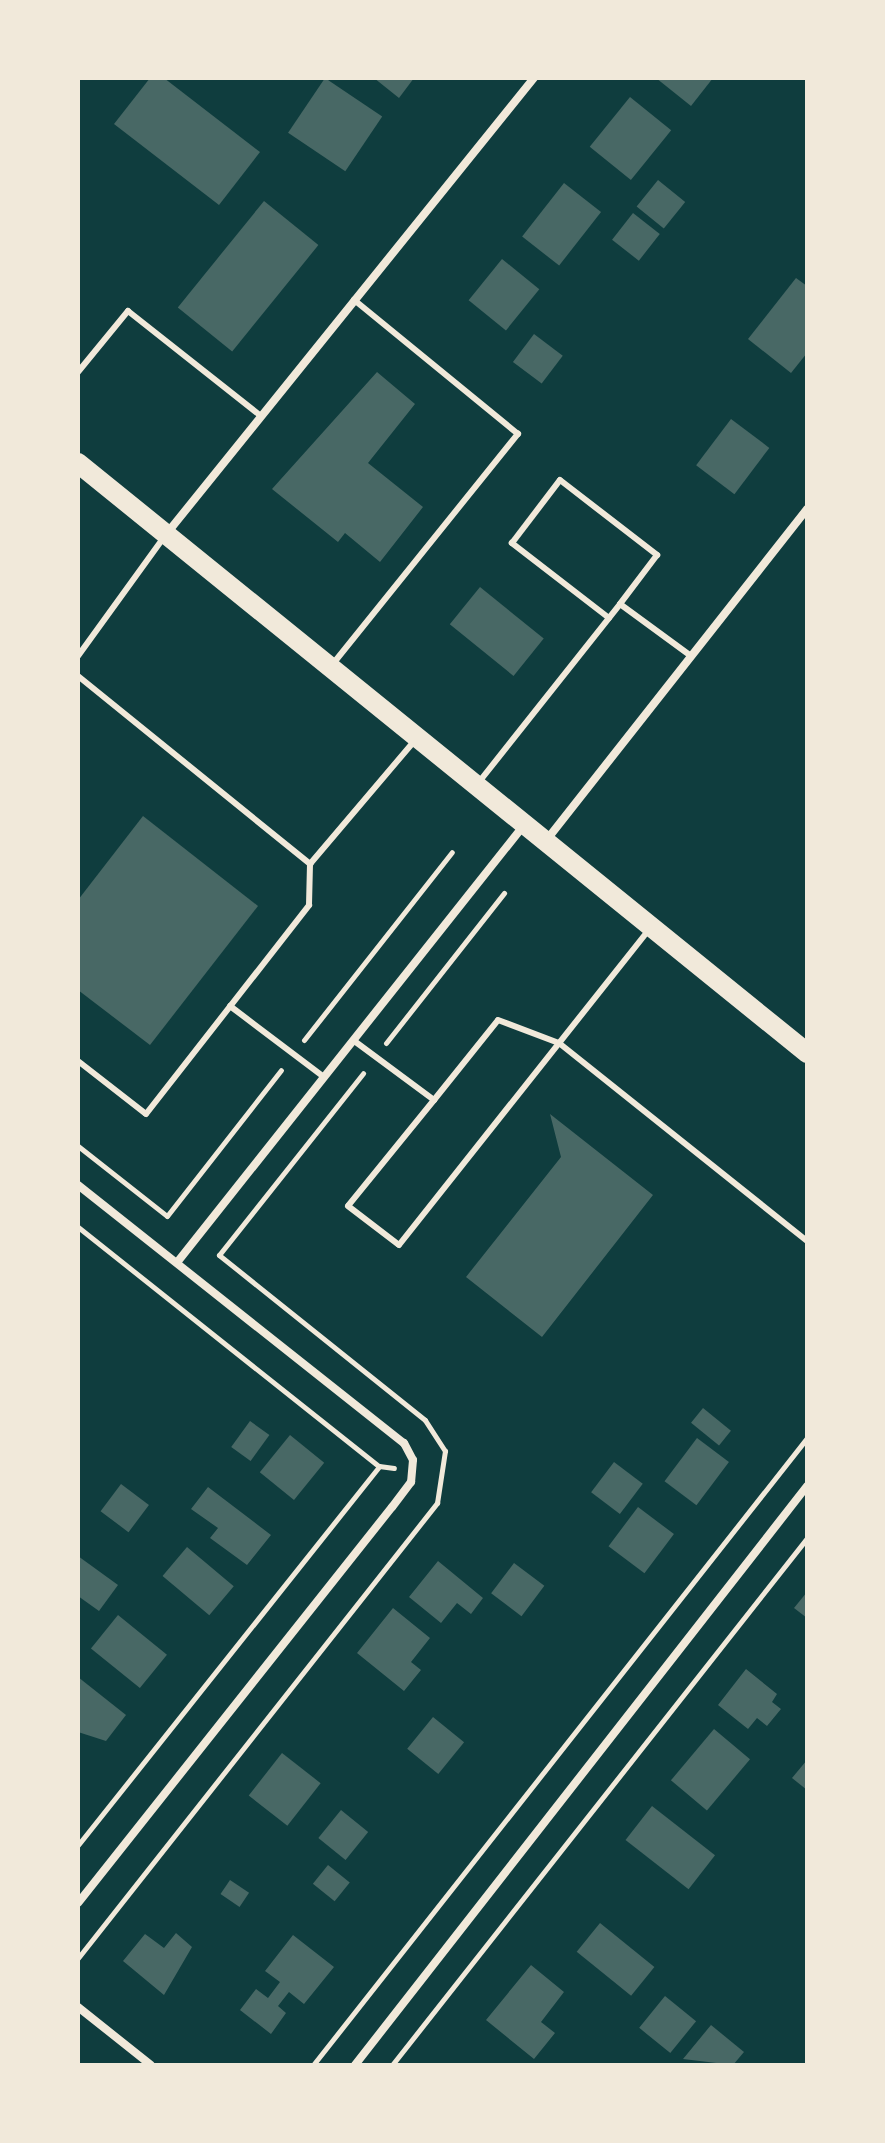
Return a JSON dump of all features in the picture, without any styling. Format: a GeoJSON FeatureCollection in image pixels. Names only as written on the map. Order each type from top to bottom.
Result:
{"type":"FeatureCollection","features":[{"type":"Feature","properties":{"kind":"main road"},"geometry":{"type":"LineString","coordinates":[[78,463],[332,665],[807,1053]]}},
{"type":"Feature","properties":{"kind":"street"},"geometry":{"type":"LineString","coordinates":[[167,533],[534,78]]}},
{"type":"Feature","properties":{"kind":"street"},"geometry":{"type":"LineString","coordinates":[[545,842],[807,509]]}},
{"type":"Feature","properties":{"kind":"street"},"geometry":{"type":"LineString","coordinates":[[179,1260],[524,824]]}},
{"type":"Feature","properties":{"kind":"street"},"geometry":{"type":"LineString","coordinates":[[78,1185],[179,1260],[404,1443],[412,1471],[392,1507],[78,1903]]}},
{"type":"Feature","properties":{"kind":"street"},"geometry":{"type":"LineString","coordinates":[[355,2065],[807,1486]]}},
{"type":"Feature","properties":{"kind":"street"},"geometry":{"type":"LineString","coordinates":[[78,2007],[151,2065]]}},
{"type":"Feature","properties":{"kind":"lane"},"geometry":{"type":"LineString","coordinates":[[332,665],[518,434],[354,300]]}},
{"type":"Feature","properties":{"kind":"lane"},"geometry":{"type":"LineString","coordinates":[[78,372],[128,311],[261,416]]}},
{"type":"Feature","properties":{"kind":"lane"},"geometry":{"type":"LineString","coordinates":[[477,785],[609,618],[620,604],[657,555],[560,480],[512,543],[609,618]]}},
{"type":"Feature","properties":{"kind":"lane"},"geometry":{"type":"LineString","coordinates":[[78,656],[167,533]]}},
{"type":"Feature","properties":{"kind":"lane"},"geometry":{"type":"LineString","coordinates":[[620,604],[691,656]]}},
{"type":"Feature","properties":{"kind":"lane"},"geometry":{"type":"LineString","coordinates":[[78,676],[310,864]]}},
{"type":"Feature","properties":{"kind":"lane"},"geometry":{"type":"LineString","coordinates":[[78,1061],[146,1114],[309,905],[310,864],[418,737]]}},
{"type":"Feature","properties":{"kind":"lane"},"geometry":{"type":"LineString","coordinates":[[651,928],[559,1043],[399,1245],[348,1206],[498,1020],[559,1043],[807,1241]]}},
{"type":"Feature","properties":{"kind":"lane"},"geometry":{"type":"LineString","coordinates":[[230,1006],[324,1077]]}},
{"type":"Feature","properties":{"kind":"lane"},"geometry":{"type":"LineString","coordinates":[[353,1040],[434,1100]]}},
{"type":"Feature","properties":{"kind":"path"},"geometry":{"type":"LineString","coordinates":[[78,1958],[437,1503],[444,1476],[445,1451],[425,1420],[219,1255],[504,893]]}},
{"type":"Feature","properties":{"kind":"path"},"geometry":{"type":"LineString","coordinates":[[78,1227],[379,1466],[444,1476]]}},
{"type":"Feature","properties":{"kind":"path"},"geometry":{"type":"LineString","coordinates":[[313,2065],[807,1438]]}},
{"type":"Feature","properties":{"kind":"path"},"geometry":{"type":"LineString","coordinates":[[78,1845],[379,1466]]}},
{"type":"Feature","properties":{"kind":"path"},"geometry":{"type":"LineString","coordinates":[[392,2065],[807,1538]]}},
{"type":"Feature","properties":{"kind":"building"},"geometry":{"type":"Polygon","coordinates":[[[150,78],[164,78],[260,152],[219,205],[114,124],[150,78]]]}},
{"type":"Feature","properties":{"kind":"building"},"geometry":{"type":"Polygon","coordinates":[[[325,78],[382,117],[345,171],[288,133],[325,78]]]}},
{"type":"Feature","properties":{"kind":"building"},"geometry":{"type":"Polygon","coordinates":[[[374,78],[414,78],[399,98],[374,78]]]}},
{"type":"Feature","properties":{"kind":"building"},"geometry":{"type":"Polygon","coordinates":[[[656,78],[713,78],[691,106],[656,78]]]}},
{"type":"Feature","properties":{"kind":"building"},"geometry":{"type":"Polygon","coordinates":[[[630,97],[671,130],[631,180],[590,147],[630,97]]]}},
{"type":"Feature","properties":{"kind":"building"},"geometry":{"type":"Polygon","coordinates":[[[658,180],[685,202],[664,228],[637,206],[658,180]]]}},
{"type":"Feature","properties":{"kind":"building"},"geometry":{"type":"Polygon","coordinates":[[[564,183],[601,212],[559,266],[522,237],[564,183]]]}},
{"type":"Feature","properties":{"kind":"building"},"geometry":{"type":"Polygon","coordinates":[[[264,201],[318,245],[232,352],[178,307],[264,201]]]}},
{"type":"Feature","properties":{"kind":"building"},"geometry":{"type":"Polygon","coordinates":[[[633,213],[660,234],[639,261],[612,240],[633,213]]]}},
{"type":"Feature","properties":{"kind":"building"},"geometry":{"type":"Polygon","coordinates":[[[502,259],[539,289],[506,330],[469,300],[502,259]]]}},
{"type":"Feature","properties":{"kind":"building"},"geometry":{"type":"Polygon","coordinates":[[[796,278],[807,286],[807,353],[791,373],[748,339],[796,278]]]}},
{"type":"Feature","properties":{"kind":"building"},"geometry":{"type":"Polygon","coordinates":[[[534,334],[563,356],[542,384],[513,362],[534,334]]]}},
{"type":"Feature","properties":{"kind":"building"},"geometry":{"type":"Polygon","coordinates":[[[377,372],[415,404],[368,463],[423,507],[380,562],[345,533],[338,542],[272,489],[377,372]]]}},
{"type":"Feature","properties":{"kind":"building"},"geometry":{"type":"Polygon","coordinates":[[[731,419],[769,448],[734,494],[696,465],[731,419]]]}},
{"type":"Feature","properties":{"kind":"building"},"geometry":{"type":"Polygon","coordinates":[[[480,587],[544,639],[514,676],[450,624],[480,587]]]}},
{"type":"Feature","properties":{"kind":"building"},"geometry":{"type":"Polygon","coordinates":[[[143,816],[258,906],[150,1045],[78,990],[78,900],[143,816]]]}},
{"type":"Feature","properties":{"kind":"building"},"geometry":{"type":"Polygon","coordinates":[[[550,1114],[653,1195],[542,1337],[466,1277],[561,1157],[550,1114]]]}},
{"type":"Feature","properties":{"kind":"building"},"geometry":{"type":"Polygon","coordinates":[[[703,1408],[731,1431],[719,1445],[691,1423],[703,1408]]]}},
{"type":"Feature","properties":{"kind":"building"},"geometry":{"type":"Polygon","coordinates":[[[250,1421],[269,1435],[251,1461],[231,1447],[250,1421]]]}},
{"type":"Feature","properties":{"kind":"building"},"geometry":{"type":"Polygon","coordinates":[[[290,1435],[324,1463],[294,1500],[260,1472],[290,1435]]]}},
{"type":"Feature","properties":{"kind":"building"},"geometry":{"type":"Polygon","coordinates":[[[697,1438],[729,1462],[696,1505],[665,1481],[697,1438]]]}},
{"type":"Feature","properties":{"kind":"building"},"geometry":{"type":"Polygon","coordinates":[[[614,1462],[643,1484],[620,1514],[591,1492],[614,1462]]]}},
{"type":"Feature","properties":{"kind":"building"},"geometry":{"type":"Polygon","coordinates":[[[121,1484],[149,1505],[128,1532],[101,1511],[121,1484]]]}},
{"type":"Feature","properties":{"kind":"building"},"geometry":{"type":"Polygon","coordinates":[[[208,1487],[271,1535],[247,1565],[210,1538],[218,1528],[191,1509],[208,1487]]]}},
{"type":"Feature","properties":{"kind":"building"},"geometry":{"type":"Polygon","coordinates":[[[638,1507],[674,1534],[644,1573],[609,1546],[638,1507]]]}},
{"type":"Feature","properties":{"kind":"building"},"geometry":{"type":"Polygon","coordinates":[[[187,1547],[234,1586],[209,1615],[163,1576],[187,1547]]]}},
{"type":"Feature","properties":{"kind":"building"},"geometry":{"type":"Polygon","coordinates":[[[78,1556],[118,1585],[99,1611],[78,1596],[78,1556]]]}},
{"type":"Feature","properties":{"kind":"building"},"geometry":{"type":"Polygon","coordinates":[[[438,1561],[483,1598],[471,1614],[457,1603],[441,1623],[409,1597],[438,1561]]]}},
{"type":"Feature","properties":{"kind":"building"},"geometry":{"type":"Polygon","coordinates":[[[514,1563],[544,1586],[521,1616],[491,1593],[514,1563]]]}},
{"type":"Feature","properties":{"kind":"building"},"geometry":{"type":"Polygon","coordinates":[[[807,1592],[807,1618],[794,1608],[807,1592]]]}},
{"type":"Feature","properties":{"kind":"building"},"geometry":{"type":"Polygon","coordinates":[[[393,1608],[430,1638],[411,1662],[421,1670],[404,1691],[357,1653],[393,1608]]]}},
{"type":"Feature","properties":{"kind":"building"},"geometry":{"type":"Polygon","coordinates":[[[118,1615],[167,1655],[140,1688],[91,1648],[118,1615]]]}},
{"type":"Feature","properties":{"kind":"building"},"geometry":{"type":"Polygon","coordinates":[[[746,1669],[777,1694],[772,1702],[781,1709],[767,1726],[757,1718],[748,1729],[718,1705],[746,1669]]]}},
{"type":"Feature","properties":{"kind":"building"},"geometry":{"type":"Polygon","coordinates":[[[78,1677],[126,1715],[106,1741],[78,1732],[78,1677]]]}},
{"type":"Feature","properties":{"kind":"building"},"geometry":{"type":"Polygon","coordinates":[[[433,1717],[464,1742],[438,1774],[407,1749],[433,1717]]]}},
{"type":"Feature","properties":{"kind":"building"},"geometry":{"type":"Polygon","coordinates":[[[714,1729],[750,1759],[707,1811],[671,1780],[714,1729]]]}},
{"type":"Feature","properties":{"kind":"building"},"geometry":{"type":"Polygon","coordinates":[[[282,1753],[321,1783],[287,1826],[249,1796],[282,1753]]]}},
{"type":"Feature","properties":{"kind":"building"},"geometry":{"type":"Polygon","coordinates":[[[807,1760],[807,1790],[792,1778],[807,1760]]]}},
{"type":"Feature","properties":{"kind":"building"},"geometry":{"type":"Polygon","coordinates":[[[652,1806],[715,1855],[689,1889],[626,1840],[652,1806]]]}},
{"type":"Feature","properties":{"kind":"building"},"geometry":{"type":"Polygon","coordinates":[[[341,1810],[368,1832],[346,1860],[318,1838],[341,1810]]]}},
{"type":"Feature","properties":{"kind":"building"},"geometry":{"type":"Polygon","coordinates":[[[328,1865],[350,1883],[335,1901],[313,1884],[328,1865]]]}},
{"type":"Feature","properties":{"kind":"building"},"geometry":{"type":"Polygon","coordinates":[[[230,1880],[249,1893],[240,1907],[220,1894],[230,1880]]]}},
{"type":"Feature","properties":{"kind":"building"},"geometry":{"type":"Polygon","coordinates":[[[600,1923],[654,1967],[631,1996],[577,1952],[600,1923]]]}},
{"type":"Feature","properties":{"kind":"building"},"geometry":{"type":"Polygon","coordinates":[[[176,1933],[192,1947],[164,1995],[123,1961],[145,1934],[164,1948],[176,1933]]]}},
{"type":"Feature","properties":{"kind":"building"},"geometry":{"type":"Polygon","coordinates":[[[293,1935],[334,1967],[304,2004],[289,1992],[278,2006],[286,2013],[271,2034],[240,2010],[256,1989],[268,1998],[280,1982],[265,1971],[293,1935]]]}},
{"type":"Feature","properties":{"kind":"building"},"geometry":{"type":"Polygon","coordinates":[[[531,1965],[564,1992],[541,2022],[555,2033],[534,2059],[486,2020],[531,1965]]]}},
{"type":"Feature","properties":{"kind":"building"},"geometry":{"type":"Polygon","coordinates":[[[665,1996],[696,2021],[670,2053],[639,2028],[665,1996]]]}},
{"type":"Feature","properties":{"kind":"building"},"geometry":{"type":"Polygon","coordinates":[[[711,2025],[744,2052],[733,2065],[683,2059],[711,2025]]]}}]}
